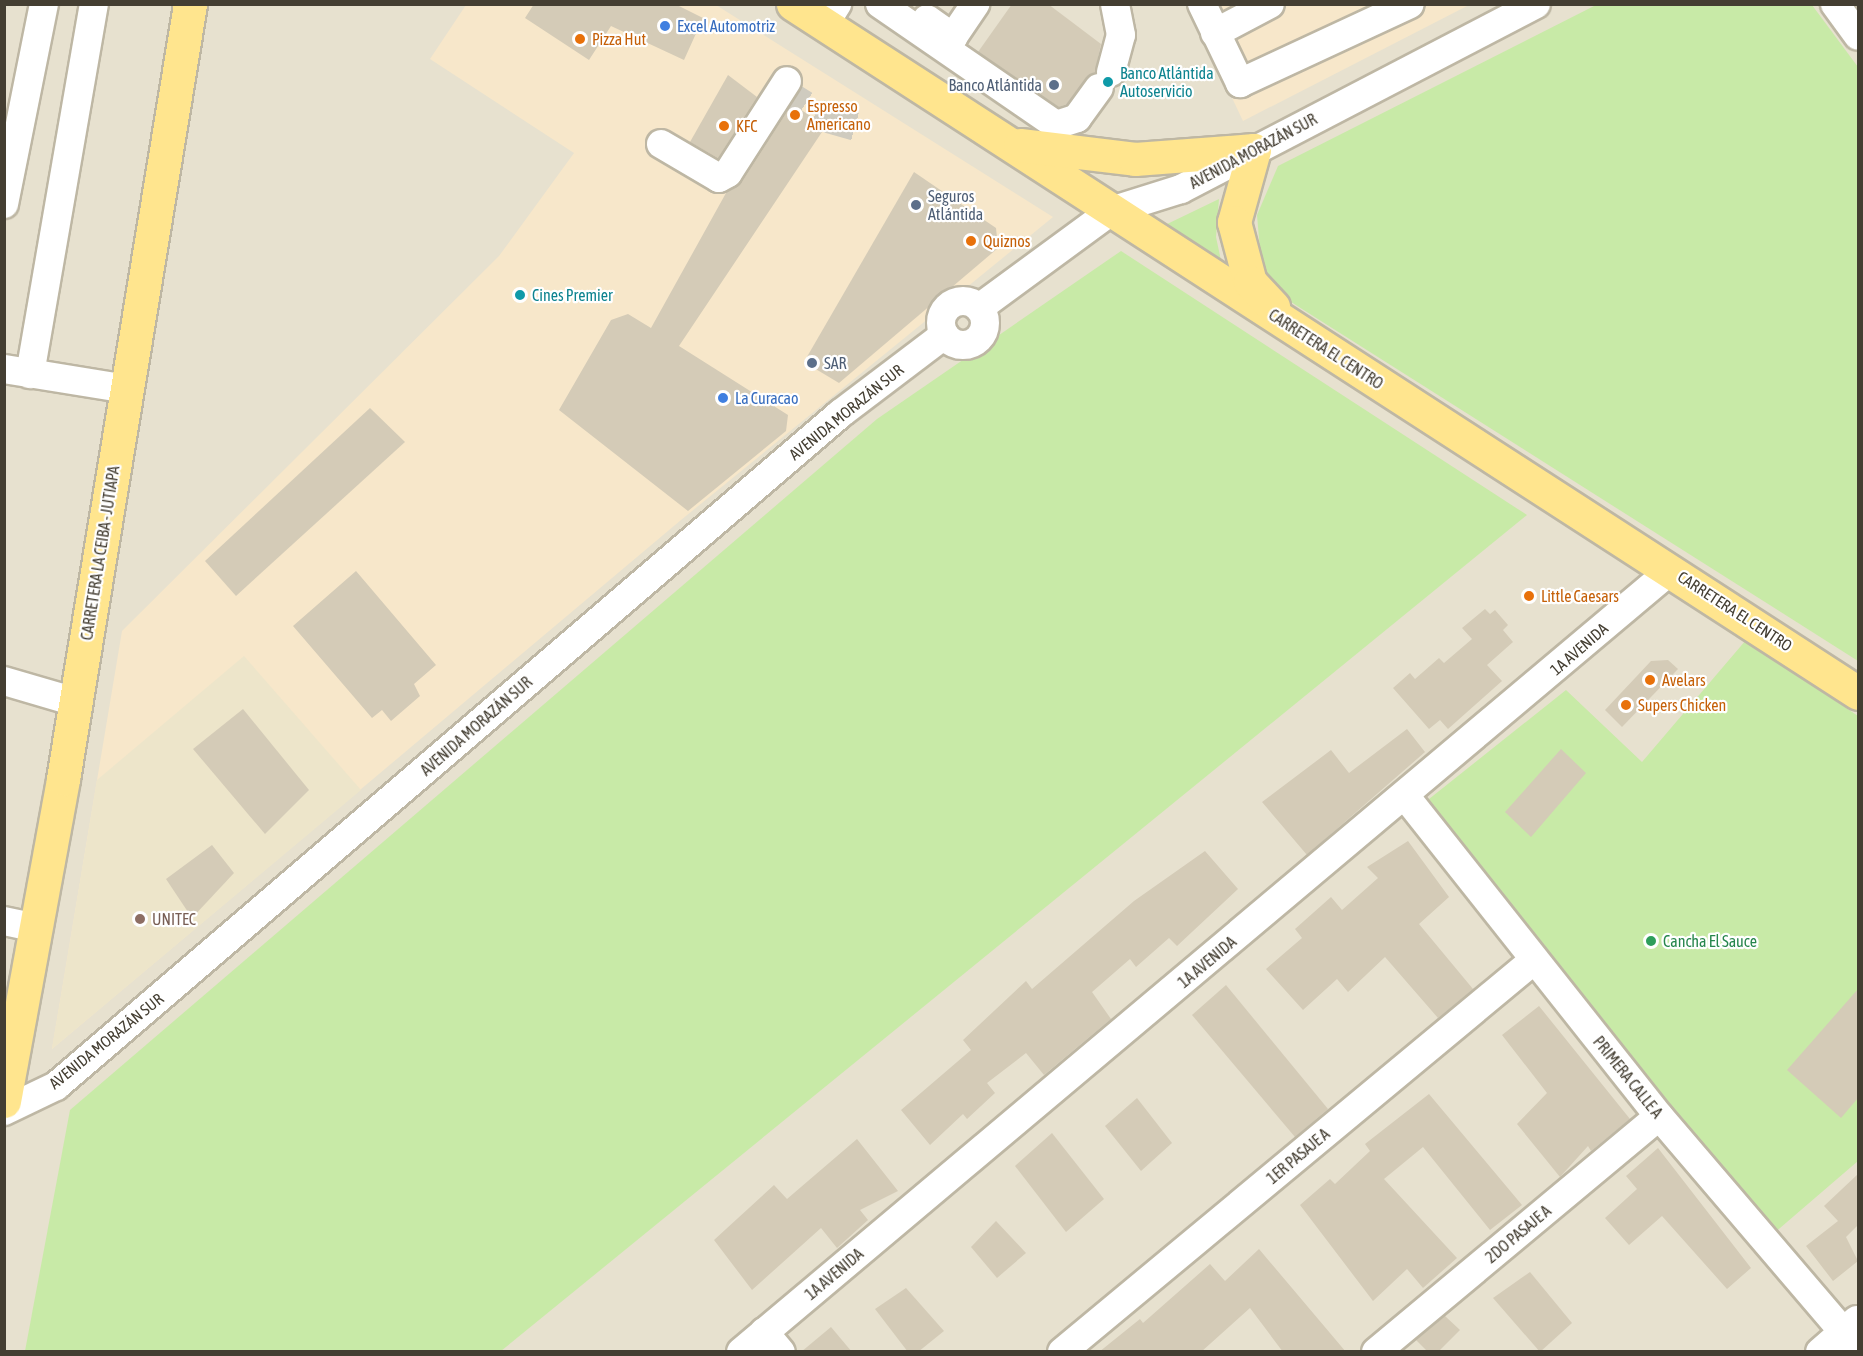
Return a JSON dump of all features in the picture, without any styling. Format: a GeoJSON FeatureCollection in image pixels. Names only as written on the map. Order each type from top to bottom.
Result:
{"type":"FeatureCollection","features":[{"type":"Feature","properties":{"kind":"main road","name":"CARRETERA LA CEIBA - JUTIAPA"},"geometry":{"type":"LineString","coordinates":[[4,1101],[76,702],[190,4]]}},
{"type":"Feature","properties":{"kind":"main road","name":"CARRETERA EL CENTRO"},"geometry":{"type":"LineString","coordinates":[[793,4],[834,11],[1003,142],[1671,570],[1858,693]]}},
{"type":"Feature","properties":{"kind":"main road"},"geometry":{"type":"LineString","coordinates":[[1003,142],[1126,158],[1254,150],[1238,196],[1237,245],[1250,282],[1290,327]]}},
{"type":"Feature","properties":{"kind":"street"},"geometry":{"type":"LineString","coordinates":[[4,204],[44,4]]}},
{"type":"Feature","properties":{"kind":"street"},"geometry":{"type":"LineString","coordinates":[[94,4],[17,372],[127,388]]}},
{"type":"Feature","properties":{"kind":"street"},"geometry":{"type":"LineString","coordinates":[[880,4],[1056,125],[1077,118],[1105,80],[1121,35],[1115,5],[1130,4]]}},
{"type":"Feature","properties":{"kind":"street"},"geometry":{"type":"LineString","coordinates":[[906,4],[953,37],[975,4]]}},
{"type":"Feature","properties":{"kind":"street"},"geometry":{"type":"LineString","coordinates":[[1202,4],[1240,83],[1410,4]]}},
{"type":"Feature","properties":{"kind":"street"},"geometry":{"type":"LineString","coordinates":[[1215,33],[1270,4]]}},
{"type":"Feature","properties":{"kind":"street"},"geometry":{"type":"LineString","coordinates":[[1835,4],[1858,36]]}},
{"type":"Feature","properties":{"kind":"street","name":"AVENIDA MORAZÁN SUR"},"geometry":{"type":"LineString","coordinates":[[4,1111],[56,1086],[840,414],[944,335],[963,345],[977,341],[985,328],[979,308],[1111,211],[1181,189],[1525,7]]}},
{"type":"Feature","properties":{"kind":"street"},"geometry":{"type":"LineString","coordinates":[[661,144],[719,178],[728,173],[787,81]]}},
{"type":"Feature","properties":{"kind":"street","name":"1A AVENIDA"},"geometry":{"type":"LineString","coordinates":[[741,1352],[773,1342],[1671,570]]}},
{"type":"Feature","properties":{"kind":"street"},"geometry":{"type":"LineString","coordinates":[[4,681],[76,702]]}},
{"type":"Feature","properties":{"kind":"street","name":"PRIMERA CALLE A"},"geometry":{"type":"LineString","coordinates":[[1406,797],[1659,1116],[1854,1333]]}},
{"type":"Feature","properties":{"kind":"street"},"geometry":{"type":"LineString","coordinates":[[4,921],[36,928]]}},
{"type":"Feature","properties":{"kind":"street","name":"1ER PASAJE A"},"geometry":{"type":"LineString","coordinates":[[1062,1352],[1533,960]]}},
{"type":"Feature","properties":{"kind":"street","name":"2DO PASAJE A"},"geometry":{"type":"LineString","coordinates":[[1376,1352],[1659,1116]]}},
{"type":"Feature","properties":{"kind":"street"},"geometry":{"type":"LineString","coordinates":[[1820,1352],[1854,1333]]}},
{"type":"Feature","properties":{"kind":"shaded area"},"geometry":{"type":"Polygon","coordinates":[[[5,5],[1858,5],[1858,1351],[5,1352],[5,5]]]}},
{"type":"Feature","properties":{"kind":"shaded area"},"geometry":{"type":"Polygon","coordinates":[[[466,5],[716,5],[1053,217],[681,520],[52,1049],[122,631],[499,256],[574,153],[430,59],[466,5]]]}},
{"type":"Feature","properties":{"kind":"shaded area"},"geometry":{"type":"Polygon","coordinates":[[[1188,5],[1469,5],[1243,121],[1188,5]]]}},
{"type":"Feature","properties":{"kind":"shaded area","name":"UNITEC"},"geometry":{"type":"Polygon","coordinates":[[[244,656],[361,790],[52,1049],[97,780],[244,656]]]}},
{"type":"Feature","properties":{"kind":"green space"},"geometry":{"type":"Polygon","coordinates":[[[1596,5],[1812,5],[1858,67],[1858,661],[1291,302],[1273,285],[1261,262],[1257,215],[1278,166],[1596,5]]]}},
{"type":"Feature","properties":{"kind":"green space"},"geometry":{"type":"Polygon","coordinates":[[[1219,199],[1216,237],[1222,265],[1163,226],[1219,199]]]}},
{"type":"Feature","properties":{"kind":"green space"},"geometry":{"type":"Polygon","coordinates":[[[1121,251],[1527,515],[501,1351],[25,1351],[70,1110],[877,419],[1121,251]]]}},
{"type":"Feature","properties":{"kind":"green space"},"geometry":{"type":"Polygon","coordinates":[[[1746,640],[1858,716],[1858,1161],[1772,1235],[1424,803],[1566,690],[1642,762],[1746,640]]]}},
{"type":"Feature","properties":{"kind":"building"},"geometry":{"type":"Polygon","coordinates":[[[534,4],[675,4],[703,18],[684,60],[611,26],[589,60],[525,18],[534,4]]]}},
{"type":"Feature","properties":{"kind":"building","name":"Banco Atlántida"},"geometry":{"type":"Polygon","coordinates":[[[1012,4],[1048,4],[1101,44],[1095,72],[1067,104],[1059,107],[978,52],[1012,4]]]}},
{"type":"Feature","properties":{"kind":"building","name":"KFC"},"geometry":{"type":"Polygon","coordinates":[[[728,75],[757,97],[718,158],[690,142],[728,75]]]}},
{"type":"Feature","properties":{"kind":"building"},"geometry":{"type":"Polygon","coordinates":[[[792,104],[826,126],[679,346],[788,415],[786,431],[688,511],[559,410],[611,320],[628,314],[651,328],[726,193],[742,182],[792,104]]]}},
{"type":"Feature","properties":{"kind":"building"},"geometry":{"type":"Polygon","coordinates":[[[914,172],[996,228],[998,248],[839,383],[804,362],[914,172]]]}},
{"type":"Feature","properties":{"kind":"building"},"geometry":{"type":"Polygon","coordinates":[[[370,408],[405,442],[236,596],[205,561],[370,408]]]}},
{"type":"Feature","properties":{"kind":"building"},"geometry":{"type":"Polygon","coordinates":[[[356,571],[436,665],[414,684],[420,696],[391,721],[382,710],[372,718],[293,626],[356,571]]]}},
{"type":"Feature","properties":{"kind":"building"},"geometry":{"type":"Polygon","coordinates":[[[1485,609],[1490,614],[1495,610],[1508,625],[1503,630],[1513,642],[1487,665],[1502,681],[1448,729],[1440,720],[1429,729],[1393,688],[1410,673],[1415,679],[1439,658],[1444,663],[1472,639],[1462,628],[1485,609]]]}},
{"type":"Feature","properties":{"kind":"building"},"geometry":{"type":"Polygon","coordinates":[[[1668,660],[1678,669],[1622,727],[1605,710],[1651,661],[1668,660]]]}},
{"type":"Feature","properties":{"kind":"building"},"geometry":{"type":"Polygon","coordinates":[[[243,709],[309,790],[265,834],[193,749],[243,709]]]}},
{"type":"Feature","properties":{"kind":"building"},"geometry":{"type":"Polygon","coordinates":[[[1407,729],[1425,752],[1307,855],[1262,802],[1331,750],[1349,773],[1407,729]]]}},
{"type":"Feature","properties":{"kind":"building"},"geometry":{"type":"Polygon","coordinates":[[[1561,749],[1586,773],[1531,837],[1505,812],[1561,749]]]}},
{"type":"Feature","properties":{"kind":"building"},"geometry":{"type":"Polygon","coordinates":[[[1408,841],[1449,897],[1419,924],[1473,989],[1438,1018],[1385,957],[1348,992],[1337,979],[1303,1010],[1266,969],[1302,938],[1295,929],[1331,897],[1342,910],[1378,878],[1367,867],[1408,841]]]}},
{"type":"Feature","properties":{"kind":"building"},"geometry":{"type":"Polygon","coordinates":[[[212,845],[234,873],[192,918],[166,879],[212,845]]]}},
{"type":"Feature","properties":{"kind":"building"},"geometry":{"type":"Polygon","coordinates":[[[1205,851],[1238,889],[1177,946],[1169,938],[1136,967],[1130,959],[1092,992],[1111,1019],[1044,1075],[1026,1053],[987,1083],[995,1093],[967,1119],[963,1114],[930,1145],[901,1110],[971,1050],[963,1040],[1026,981],[1032,989],[1134,901],[1205,851]]]}},
{"type":"Feature","properties":{"kind":"building"},"geometry":{"type":"Polygon","coordinates":[[[1226,985],[1328,1109],[1295,1137],[1192,1015],[1226,985]]]}},
{"type":"Feature","properties":{"kind":"building"},"geometry":{"type":"Polygon","coordinates":[[[1858,989],[1858,1098],[1841,1118],[1787,1070],[1858,989]]]}},
{"type":"Feature","properties":{"kind":"building"},"geometry":{"type":"Polygon","coordinates":[[[1539,1006],[1630,1119],[1591,1151],[1588,1146],[1560,1177],[1517,1124],[1547,1093],[1502,1035],[1539,1006]]]}},
{"type":"Feature","properties":{"kind":"building"},"geometry":{"type":"Polygon","coordinates":[[[1429,1094],[1522,1205],[1490,1230],[1423,1147],[1384,1179],[1457,1258],[1423,1288],[1407,1269],[1373,1301],[1300,1205],[1330,1179],[1335,1184],[1370,1151],[1365,1144],[1429,1094]]]}},
{"type":"Feature","properties":{"kind":"building"},"geometry":{"type":"Polygon","coordinates":[[[1137,1098],[1172,1143],[1141,1171],[1105,1126],[1137,1098]]]}},
{"type":"Feature","properties":{"kind":"building"},"geometry":{"type":"Polygon","coordinates":[[[1052,1133],[1104,1199],[1066,1232],[1015,1166],[1052,1133]]]}},
{"type":"Feature","properties":{"kind":"building"},"geometry":{"type":"Polygon","coordinates":[[[857,1139],[898,1191],[860,1210],[868,1220],[837,1248],[821,1228],[752,1290],[714,1240],[774,1185],[787,1199],[857,1139]]]}},
{"type":"Feature","properties":{"kind":"building"},"geometry":{"type":"Polygon","coordinates":[[[1658,1148],[1751,1268],[1727,1289],[1662,1216],[1629,1245],[1605,1218],[1637,1189],[1626,1176],[1658,1148]]]}},
{"type":"Feature","properties":{"kind":"building"},"geometry":{"type":"Polygon","coordinates":[[[1858,1174],[1858,1225],[1846,1237],[1858,1261],[1833,1281],[1806,1246],[1838,1221],[1824,1206],[1858,1174]]]}},
{"type":"Feature","properties":{"kind":"building"},"geometry":{"type":"Polygon","coordinates":[[[996,1221],[1026,1253],[997,1278],[971,1247],[996,1221]]]}},
{"type":"Feature","properties":{"kind":"building"},"geometry":{"type":"Polygon","coordinates":[[[1259,1249],[1346,1352],[1283,1352],[1250,1308],[1201,1352],[1099,1352],[1140,1319],[1143,1323],[1210,1264],[1225,1281],[1259,1249]]]}},
{"type":"Feature","properties":{"kind":"building"},"geometry":{"type":"Polygon","coordinates":[[[1530,1272],[1572,1323],[1540,1352],[1493,1298],[1530,1272]]]}},
{"type":"Feature","properties":{"kind":"building"},"geometry":{"type":"Polygon","coordinates":[[[906,1288],[944,1331],[918,1352],[908,1352],[875,1309],[906,1288]]]}},
{"type":"Feature","properties":{"kind":"building"},"geometry":{"type":"Polygon","coordinates":[[[1445,1316],[1460,1330],[1438,1352],[1428,1352],[1416,1340],[1445,1316]]]}},
{"type":"Feature","properties":{"kind":"building"},"geometry":{"type":"Polygon","coordinates":[[[831,1327],[852,1352],[801,1352],[831,1327]]]}},
{"type":"Feature","properties":{"kind":"tunnel"},"geometry":{"type":"LineString","coordinates":[[781,90],[828,119],[860,128]]}},
{"type":"Feature","properties":{"kind":"place","name":"Excel Automotriz"},"geometry":{"type":"Point","coordinates":[665,26]}},
{"type":"Feature","properties":{"kind":"place","name":"Pizza Hut"},"geometry":{"type":"Point","coordinates":[580,39]}},
{"type":"Feature","properties":{"kind":"place","name":"Banco Atlántida Autoservicio"},"geometry":{"type":"Point","coordinates":[1108,82]}},
{"type":"Feature","properties":{"kind":"place","name":"Banco Atlántida"},"geometry":{"type":"Point","coordinates":[1054,85]}},
{"type":"Feature","properties":{"kind":"place","name":"Espresso Americano"},"geometry":{"type":"Point","coordinates":[795,115]}},
{"type":"Feature","properties":{"kind":"place","name":"KFC"},"geometry":{"type":"Point","coordinates":[724,126]}},
{"type":"Feature","properties":{"kind":"place","name":"Seguros Atlántida"},"geometry":{"type":"Point","coordinates":[916,205]}},
{"type":"Feature","properties":{"kind":"place","name":"Quiznos"},"geometry":{"type":"Point","coordinates":[971,241]}},
{"type":"Feature","properties":{"kind":"place","name":"Cines Premier"},"geometry":{"type":"Point","coordinates":[520,295]}},
{"type":"Feature","properties":{"kind":"place","name":"SAR"},"geometry":{"type":"Point","coordinates":[812,363]}},
{"type":"Feature","properties":{"kind":"place","name":"La Curacao"},"geometry":{"type":"Point","coordinates":[723,398]}},
{"type":"Feature","properties":{"kind":"place","name":"Little Caesars"},"geometry":{"type":"Point","coordinates":[1529,596]}},
{"type":"Feature","properties":{"kind":"place","name":"Avelars"},"geometry":{"type":"Point","coordinates":[1650,680]}},
{"type":"Feature","properties":{"kind":"place","name":"Supers Chicken"},"geometry":{"type":"Point","coordinates":[1626,705]}},
{"type":"Feature","properties":{"kind":"place","name":"UNITEC"},"geometry":{"type":"Point","coordinates":[140,919]}},
{"type":"Feature","properties":{"kind":"place","name":"Cancha El Sauce"},"geometry":{"type":"Point","coordinates":[1651,941]}}]}
